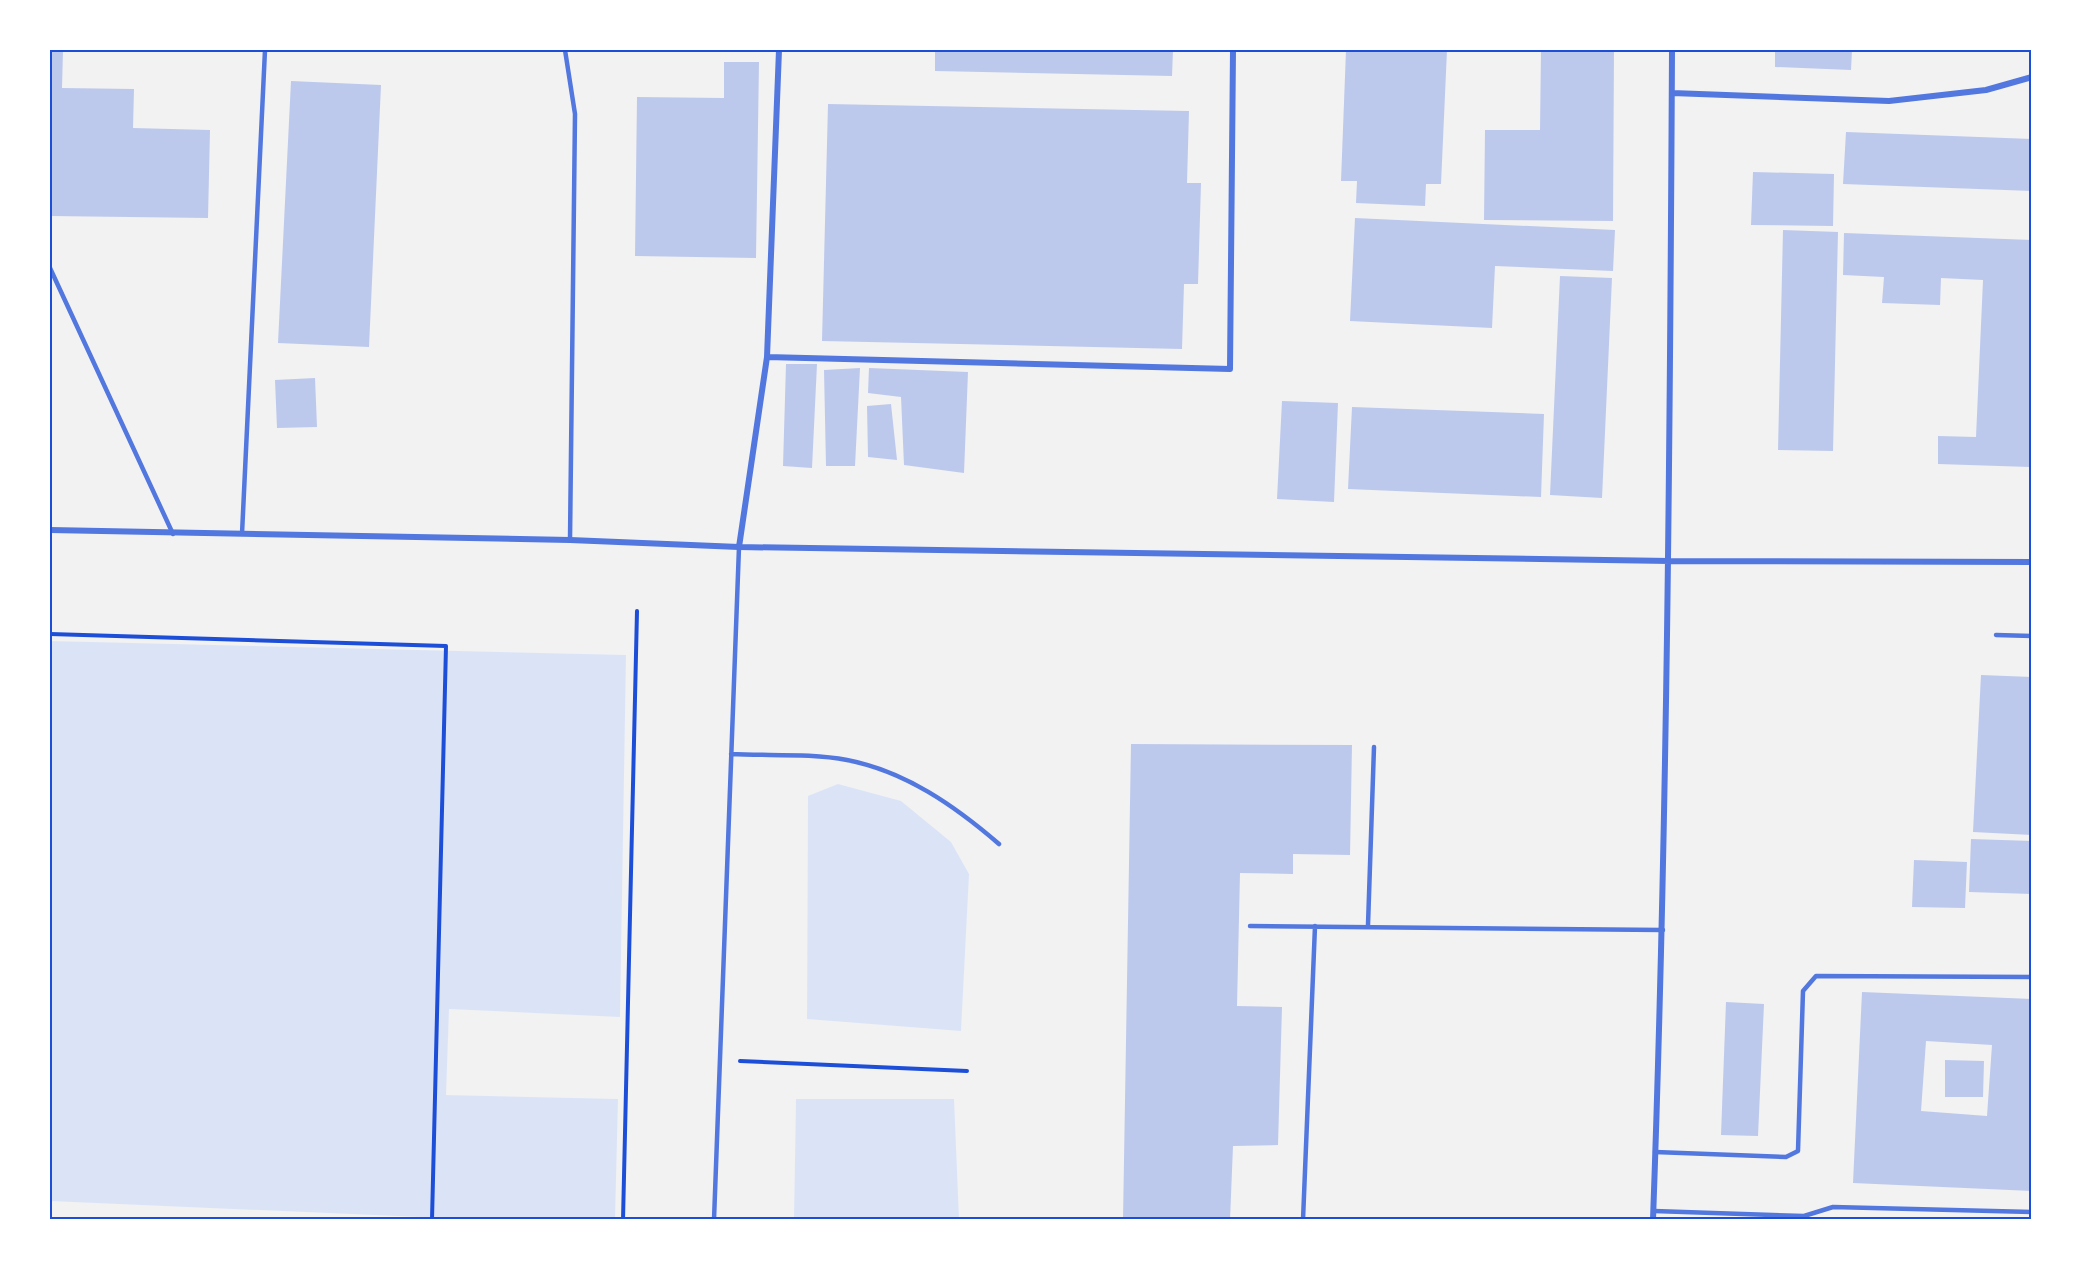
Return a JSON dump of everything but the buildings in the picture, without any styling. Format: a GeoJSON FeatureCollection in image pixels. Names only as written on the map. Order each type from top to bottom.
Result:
{"type":"FeatureCollection","features":[{"type":"Feature","properties":{"kind":"street"},"geometry":{"type":"LineString","coordinates":[[739,547],[767,357],[779,50]]}},
{"type":"Feature","properties":{"kind":"street"},"geometry":{"type":"LineString","coordinates":[[767,357],[1230,369],[1233,50]]}},
{"type":"Feature","properties":{"kind":"street"},"geometry":{"type":"LineString","coordinates":[[1653,1220],[1663,930],[1670,561],[1672,50]]}},
{"type":"Feature","properties":{"kind":"street"},"geometry":{"type":"LineString","coordinates":[[1672,93],[1888,101],[1986,90],[2031,77]]}},
{"type":"Feature","properties":{"kind":"street"},"geometry":{"type":"LineString","coordinates":[[50,530],[570,540],[739,547],[1670,561],[2031,562]]}},
{"type":"Feature","properties":{"kind":"lane"},"geometry":{"type":"LineString","coordinates":[[242,534],[265,50]]}},
{"type":"Feature","properties":{"kind":"lane"},"geometry":{"type":"LineString","coordinates":[[565,50],[575,114],[570,540]]}},
{"type":"Feature","properties":{"kind":"lane"},"geometry":{"type":"LineString","coordinates":[[50,268],[173,534]]}},
{"type":"Feature","properties":{"kind":"lane"},"geometry":{"type":"LineString","coordinates":[[714,1220],[739,547]]}},
{"type":"Feature","properties":{"kind":"lane"},"geometry":{"type":"LineString","coordinates":[[1996,635],[2031,636]]}},
{"type":"Feature","properties":{"kind":"lane"},"geometry":{"type":"LineString","coordinates":[[1368,925],[1374,747]]}},
{"type":"Feature","properties":{"kind":"lane"},"geometry":{"type":"LineString","coordinates":[[731,754],[845,760],[888,771],[926,790],[999,844]]}},
{"type":"Feature","properties":{"kind":"lane"},"geometry":{"type":"LineString","coordinates":[[1250,926],[1368,925],[1663,930]]}},
{"type":"Feature","properties":{"kind":"lane"},"geometry":{"type":"LineString","coordinates":[[1303,1220],[1315,926]]}},
{"type":"Feature","properties":{"kind":"lane"},"geometry":{"type":"LineString","coordinates":[[1655,1152],[1786,1157],[1798,1151],[1803,991],[1816,976],[2031,977]]}},
{"type":"Feature","properties":{"kind":"lane"},"geometry":{"type":"LineString","coordinates":[[1654,1210],[1781,1217],[1804,1216],[1833,1207],[2031,1212]]}},
{"type":"Feature","properties":{"kind":"path"},"geometry":{"type":"LineString","coordinates":[[623,1220],[638,611]]}},
{"type":"Feature","properties":{"kind":"path"},"geometry":{"type":"LineString","coordinates":[[50,634],[446,645],[432,1220]]}},
{"type":"Feature","properties":{"kind":"path"},"geometry":{"type":"LineString","coordinates":[[720,1060],[967,1071]]}},
{"type":"Feature","properties":{"kind":"shaded area"},"geometry":{"type":"Polygon","coordinates":[[[50,641],[626,655],[620,1017],[449,1009],[446,1095],[618,1099],[615,1219],[443,1218],[50,1201],[50,641]]]}},
{"type":"Feature","properties":{"kind":"shaded area"},"geometry":{"type":"Polygon","coordinates":[[[838,784],[901,801],[951,842],[969,874],[961,1031],[807,1019],[808,796],[838,784]]]}},
{"type":"Feature","properties":{"kind":"shaded area"},"geometry":{"type":"Polygon","coordinates":[[[796,1099],[954,1099],[959,1219],[794,1219],[796,1099]]]}}]}
